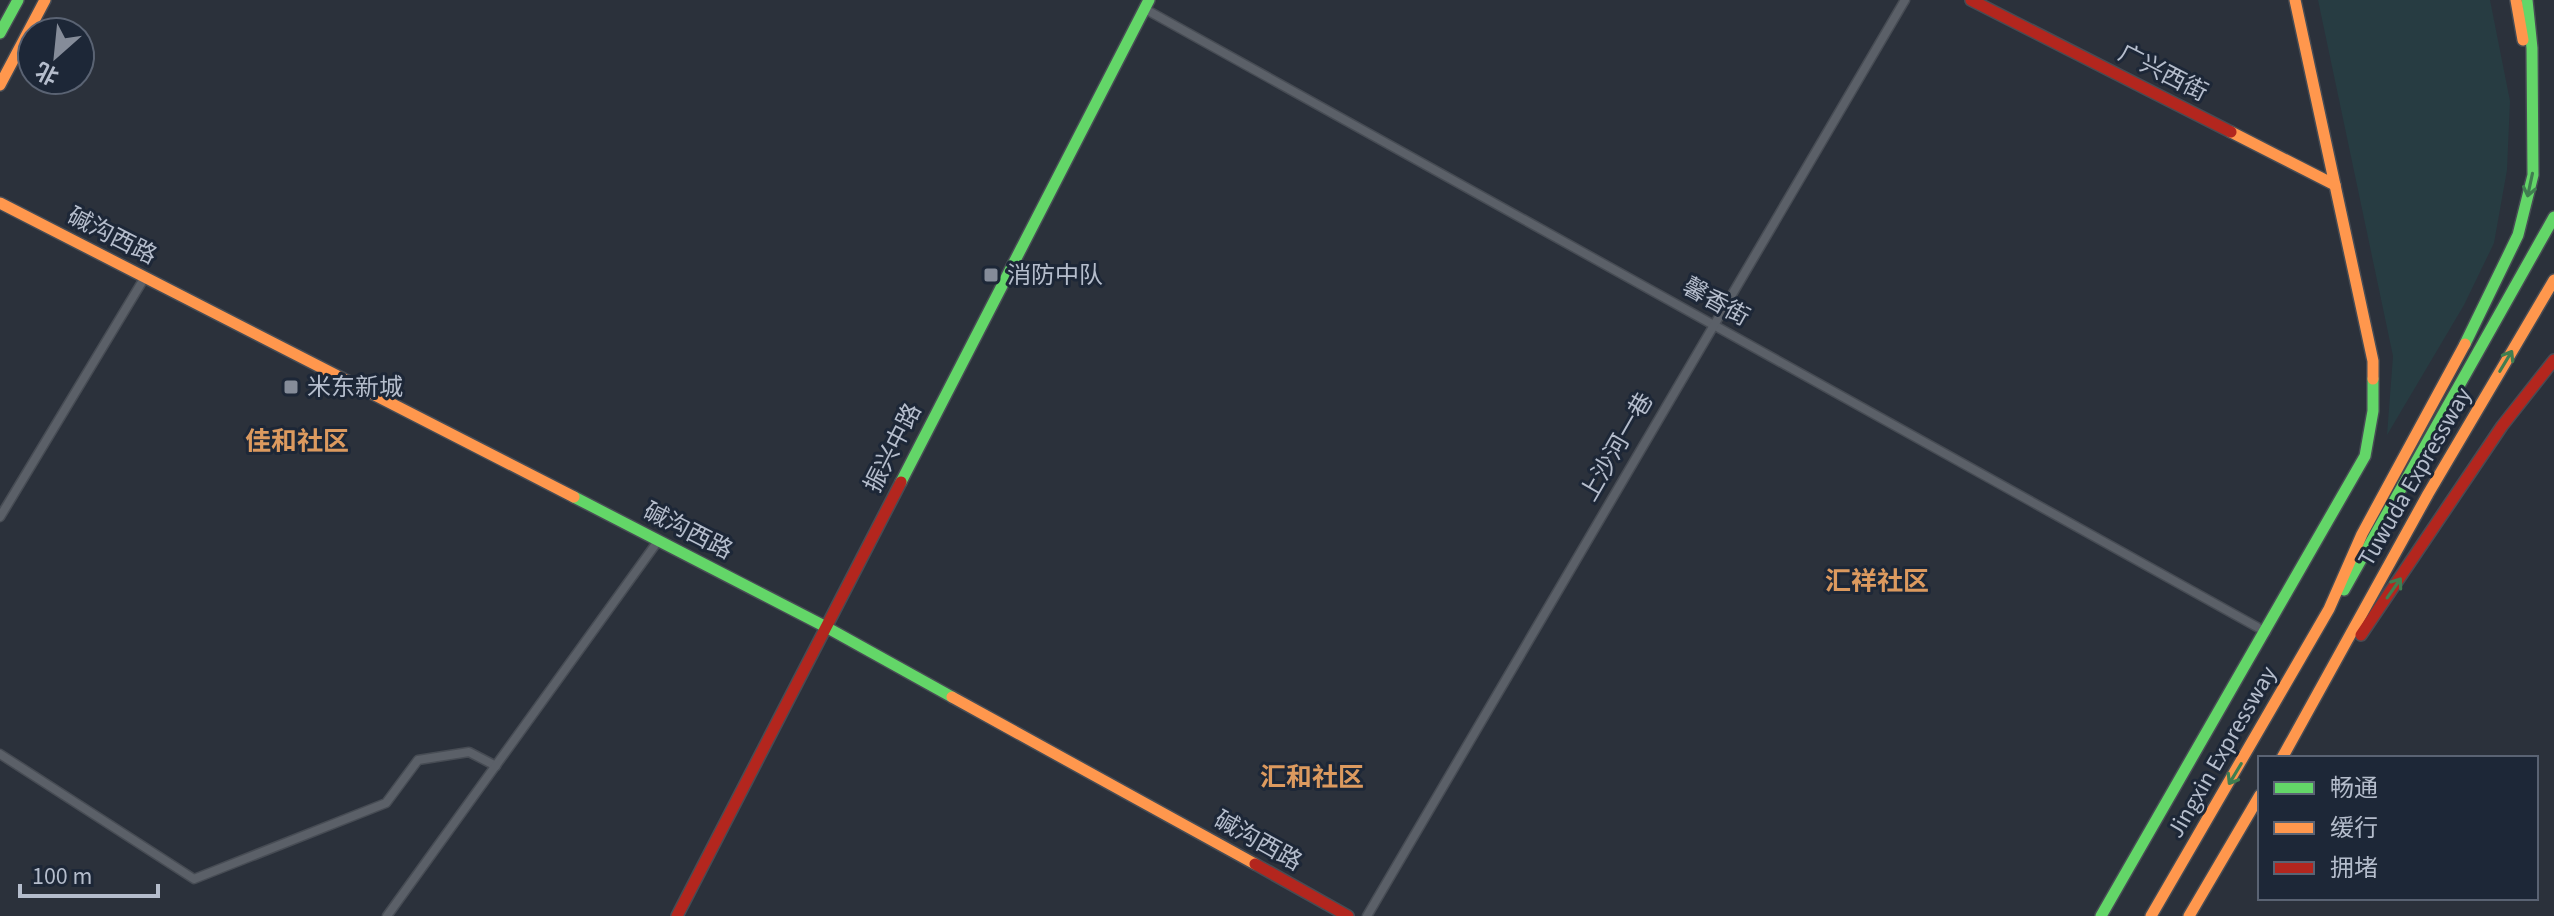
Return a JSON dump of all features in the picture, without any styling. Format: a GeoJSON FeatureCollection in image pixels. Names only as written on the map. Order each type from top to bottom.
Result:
{"type":"FeatureCollection","features":[{"type":"Feature","properties":{"kind":"main road"},"geometry":{"type":"LineString","coordinates":[[0,33],[18,0]]}},
{"type":"Feature","properties":{"kind":"main road"},"geometry":{"type":"LineString","coordinates":[[0,85],[45,0]]}},
{"type":"Feature","properties":{"kind":"main road","name":"广兴西街"},"geometry":{"type":"LineString","coordinates":[[1971,0],[2335,185]]}},
{"type":"Feature","properties":{"kind":"main road"},"geometry":{"type":"LineString","coordinates":[[2101,916],[2365,456],[2373,411],[2373,361],[2295,0]]}},
{"type":"Feature","properties":{"kind":"main road"},"geometry":{"type":"LineString","coordinates":[[2516,0],[2534,108]]}},
{"type":"Feature","properties":{"kind":"main road"},"geometry":{"type":"LineString","coordinates":[[2329,609],[2362,534],[2476,324],[2518,235],[2533,175],[2534,108],[2527,0]]}},
{"type":"Feature","properties":{"kind":"main road","name":"振兴中路"},"geometry":{"type":"LineString","coordinates":[[677,916],[1147,4]]}},
{"type":"Feature","properties":{"kind":"main road","name":"碱沟西路"},"geometry":{"type":"LineString","coordinates":[[0,203],[826,627],[1348,916]]}},
{"type":"Feature","properties":{"kind":"main road","name":"Tuwuda Expressway"},"geometry":{"type":"LineString","coordinates":[[2329,609],[2357,572],[2554,217]]}},
{"type":"Feature","properties":{"kind":"main road","name":"Tuwuda Expressway"},"geometry":{"type":"LineString","coordinates":[[2318,698],[2428,494],[2554,280]]}},
{"type":"Feature","properties":{"kind":"main road"},"geometry":{"type":"LineString","coordinates":[[2283,756],[2318,698],[2502,426],[2554,360]]}},
{"type":"Feature","properties":{"kind":"main road","name":"Jingxin Expressway"},"geometry":{"type":"LineString","coordinates":[[2151,916],[2329,609]]}},
{"type":"Feature","properties":{"kind":"main road"},"geometry":{"type":"LineString","coordinates":[[2189,916],[2258,798]]}},
{"type":"Feature","properties":{"kind":"street","name":"上沙河一巷"},"geometry":{"type":"LineString","coordinates":[[1367,916],[1905,0]]}},
{"type":"Feature","properties":{"kind":"street","name":"馨香街"},"geometry":{"type":"LineString","coordinates":[[1147,4],[2266,632]]}},
{"type":"Feature","properties":{"kind":"street"},"geometry":{"type":"LineString","coordinates":[[0,517],[145,277]]}},
{"type":"Feature","properties":{"kind":"street"},"geometry":{"type":"LineString","coordinates":[[387,916],[658,541]]}},
{"type":"Feature","properties":{"kind":"street"},"geometry":{"type":"LineString","coordinates":[[0,754],[194,879],[386,803],[418,760],[469,752],[496,766]]}},
{"type":"Feature","properties":{"kind":"green space"},"geometry":{"type":"Polygon","coordinates":[[[2318,0],[2490,0],[2510,101],[2507,170],[2494,243],[2464,305],[2387,435],[2393,356],[2318,0]]]}},
{"type":"Feature","properties":{"kind":"traffic: fast"},"geometry":{"type":"LineString","coordinates":[[0,33],[18,0]]}},
{"type":"Feature","properties":{"kind":"traffic: fast"},"geometry":{"type":"LineString","coordinates":[[901,482],[1149,0]]}},
{"type":"Feature","properties":{"kind":"traffic: fast"},"geometry":{"type":"LineString","coordinates":[[2465,344],[2518,235],[2533,175],[2532,48],[2527,0]]}},
{"type":"Feature","properties":{"kind":"traffic: fast"},"geometry":{"type":"LineString","coordinates":[[2344,590],[2554,217]]}},
{"type":"Feature","properties":{"kind":"traffic: fast"},"geometry":{"type":"LineString","coordinates":[[2101,916],[2365,456],[2373,411],[2373,379]]}},
{"type":"Feature","properties":{"kind":"traffic: fast"},"geometry":{"type":"LineString","coordinates":[[574,497],[826,627],[952,697]]}},
{"type":"Feature","properties":{"kind":"traffic: slow"},"geometry":{"type":"LineString","coordinates":[[0,85],[45,0]]}},
{"type":"Feature","properties":{"kind":"traffic: slow"},"geometry":{"type":"LineString","coordinates":[[2295,0],[2373,361],[2373,379]]}},
{"type":"Feature","properties":{"kind":"traffic: slow"},"geometry":{"type":"LineString","coordinates":[[2516,0],[2523,40]]}},
{"type":"Feature","properties":{"kind":"traffic: slow"},"geometry":{"type":"LineString","coordinates":[[2231,132],[2335,185]]}},
{"type":"Feature","properties":{"kind":"traffic: slow"},"geometry":{"type":"LineString","coordinates":[[0,203],[574,497]]}},
{"type":"Feature","properties":{"kind":"traffic: slow"},"geometry":{"type":"LineString","coordinates":[[2283,756],[2428,494],[2554,280]]}},
{"type":"Feature","properties":{"kind":"traffic: slow"},"geometry":{"type":"LineString","coordinates":[[2151,916],[2329,609],[2362,534],[2465,344]]}},
{"type":"Feature","properties":{"kind":"traffic: slow"},"geometry":{"type":"LineString","coordinates":[[952,697],[1255,864]]}},
{"type":"Feature","properties":{"kind":"traffic: slow"},"geometry":{"type":"LineString","coordinates":[[2189,916],[2258,798]]}},
{"type":"Feature","properties":{"kind":"traffic: jam"},"geometry":{"type":"LineString","coordinates":[[1971,0],[2231,132]]}},
{"type":"Feature","properties":{"kind":"traffic: jam"},"geometry":{"type":"LineString","coordinates":[[2361,635],[2502,426],[2554,360]]}},
{"type":"Feature","properties":{"kind":"traffic: jam"},"geometry":{"type":"LineString","coordinates":[[677,916],[901,482]]}},
{"type":"Feature","properties":{"kind":"traffic: jam"},"geometry":{"type":"LineString","coordinates":[[1255,864],[1348,916]]}},
{"type":"Feature","properties":{"kind":"place","name":"消防中队"},"geometry":{"type":"Point","coordinates":[991,275]}},
{"type":"Feature","properties":{"kind":"place","name":"米东新城"},"geometry":{"type":"Point","coordinates":[291,387]}},
{"type":"Feature","properties":{"kind":"district","name":"佳和社区"},"geometry":{"type":"Point","coordinates":[297,441]}},
{"type":"Feature","properties":{"kind":"district","name":"汇祥社区"},"geometry":{"type":"Point","coordinates":[1877,581]}},
{"type":"Feature","properties":{"kind":"district","name":"汇和社区"},"geometry":{"type":"Point","coordinates":[1312,777]}}]}
